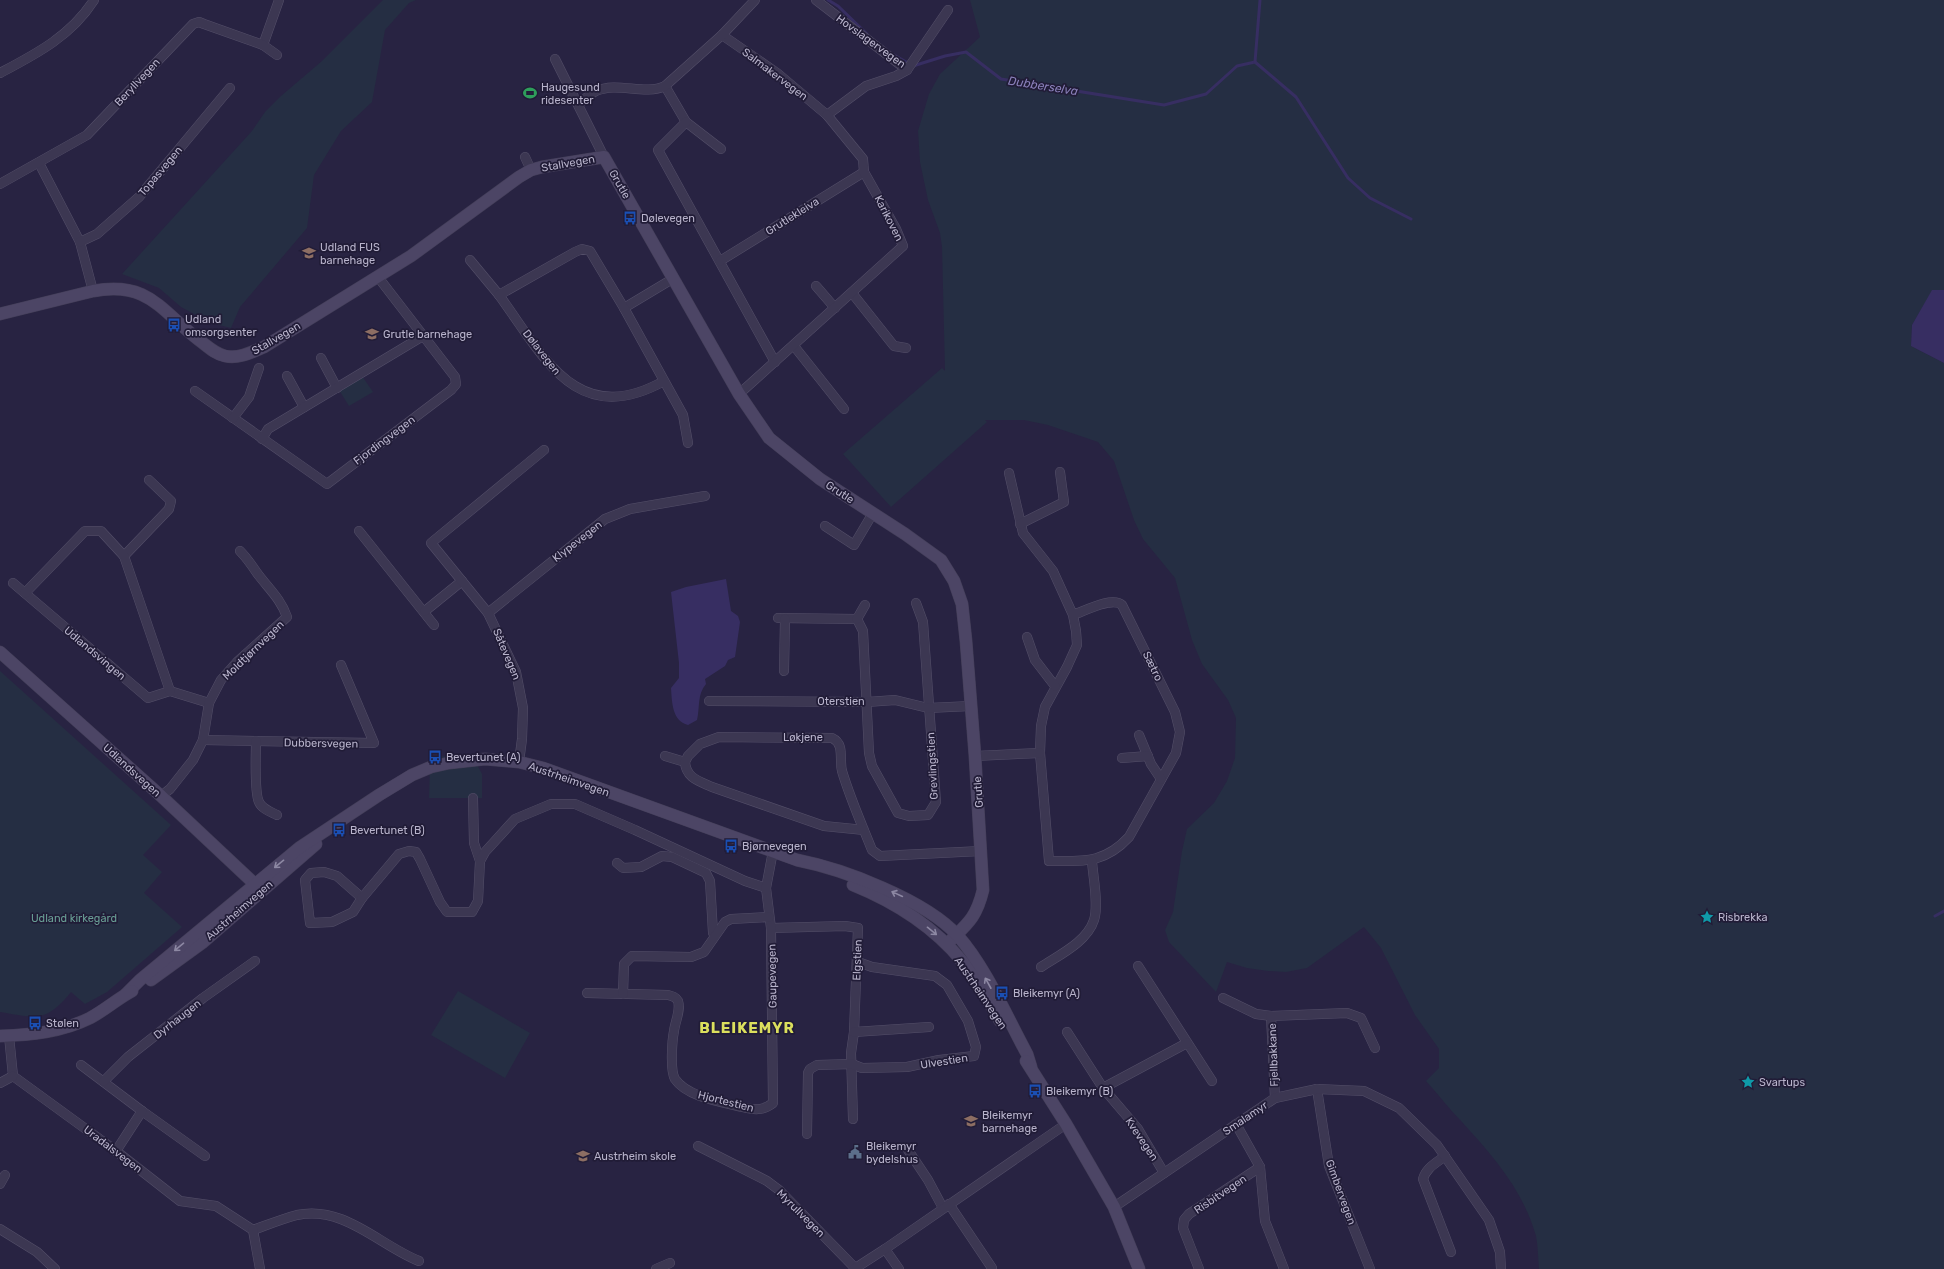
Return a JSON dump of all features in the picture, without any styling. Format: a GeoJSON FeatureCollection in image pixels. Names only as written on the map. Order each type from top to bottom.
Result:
{"type":"FeatureCollection","features":[{"type":"Feature","properties":{"kind":"street"},"geometry":{"type":"LineString","coordinates":[[0,73],[43,50],[70,30],[85,14],[94,0]]}},
{"type":"Feature","properties":{"kind":"street"},"geometry":{"type":"LineString","coordinates":[[263,45],[279,0]]}},
{"type":"Feature","properties":{"kind":"street"},"geometry":{"type":"LineString","coordinates":[[578,104],[597,91],[610,88],[657,90],[665,86],[722,35],[755,0]]}},
{"type":"Feature","properties":{"kind":"street","name":"Hovslagervegen"},"geometry":{"type":"LineString","coordinates":[[816,0],[906,70],[948,10]]}},
{"type":"Feature","properties":{"kind":"street","name":"Beryllvegen"},"geometry":{"type":"LineString","coordinates":[[0,184],[39,164],[96,127],[193,24],[198,22],[263,45],[277,55]]}},
{"type":"Feature","properties":{"kind":"street","name":"Salmakervegen"},"geometry":{"type":"LineString","coordinates":[[722,35],[777,73],[828,115],[862,159],[864,172]]}},
{"type":"Feature","properties":{"kind":"street","name":"Grutle"},"geometry":{"type":"LineString","coordinates":[[555,59],[604,156],[739,394],[769,438],[820,479],[941,560],[954,581],[962,604],[972,706],[983,890],[979,905],[972,919],[947,944]]}},
{"type":"Feature","properties":{"kind":"street"},"geometry":{"type":"LineString","coordinates":[[828,115],[866,86],[896,76],[906,70]]}},
{"type":"Feature","properties":{"kind":"street"},"geometry":{"type":"LineString","coordinates":[[665,86],[686,122],[721,149]]}},
{"type":"Feature","properties":{"kind":"street","name":"Topasvegen"},"geometry":{"type":"LineString","coordinates":[[80,242],[96,234],[139,197],[230,88]]}},
{"type":"Feature","properties":{"kind":"street"},"geometry":{"type":"LineString","coordinates":[[686,122],[658,150],[775,362]]}},
{"type":"Feature","properties":{"kind":"street","name":"Stallvegen"},"geometry":{"type":"LineString","coordinates":[[0,314],[93,291],[118,288],[140,293],[161,306],[192,335],[215,352],[225,356],[235,357],[245,355],[264,347],[378,277],[447,231],[519,177],[531,170],[604,156]]}},
{"type":"Feature","properties":{"kind":"street","name":"Stallvegen"},"geometry":{"type":"LineString","coordinates":[[525,157],[531,170]]}},
{"type":"Feature","properties":{"kind":"street"},"geometry":{"type":"LineString","coordinates":[[39,164],[80,242],[93,291]]}},
{"type":"Feature","properties":{"kind":"street","name":"Grutlekleiva"},"geometry":{"type":"LineString","coordinates":[[720,261],[864,172]]}},
{"type":"Feature","properties":{"kind":"street","name":"Karikoven"},"geometry":{"type":"LineString","coordinates":[[739,394],[794,346],[903,246],[896,229],[864,172]]}},
{"type":"Feature","properties":{"kind":"street"},"geometry":{"type":"LineString","coordinates":[[499,295],[575,252],[586,249],[592,253],[683,415],[688,443]]}},
{"type":"Feature","properties":{"kind":"street","name":"Dølavegen"},"geometry":{"type":"LineString","coordinates":[[470,260],[499,295],[552,368],[574,387],[586,393],[611,397],[633,394],[651,388],[664,381]]}},
{"type":"Feature","properties":{"kind":"street","name":"Fjordingvegen"},"geometry":{"type":"LineString","coordinates":[[195,391],[327,484],[451,390],[456,384],[455,377],[378,277]]}},
{"type":"Feature","properties":{"kind":"street"},"geometry":{"type":"LineString","coordinates":[[624,308],[674,278]]}},
{"type":"Feature","properties":{"kind":"street"},"geometry":{"type":"LineString","coordinates":[[816,286],[835,308]]}},
{"type":"Feature","properties":{"kind":"street"},"geometry":{"type":"LineString","coordinates":[[852,293],[894,346],[906,348]]}},
{"type":"Feature","properties":{"kind":"street"},"geometry":{"type":"LineString","coordinates":[[262,439],[268,430],[423,336]]}},
{"type":"Feature","properties":{"kind":"street"},"geometry":{"type":"LineString","coordinates":[[794,346],[844,409]]}},
{"type":"Feature","properties":{"kind":"street"},"geometry":{"type":"LineString","coordinates":[[321,358],[336,388]]}},
{"type":"Feature","properties":{"kind":"street"},"geometry":{"type":"LineString","coordinates":[[233,418],[249,397],[259,368]]}},
{"type":"Feature","properties":{"kind":"street"},"geometry":{"type":"LineString","coordinates":[[287,376],[304,408]]}},
{"type":"Feature","properties":{"kind":"street","name":"Såtevegen"},"geometry":{"type":"LineString","coordinates":[[519,762],[522,739],[522,696],[516,672],[488,613],[431,543],[544,450]]}},
{"type":"Feature","properties":{"kind":"street"},"geometry":{"type":"LineString","coordinates":[[1020,524],[1064,502],[1060,472]]}},
{"type":"Feature","properties":{"kind":"street","name":"Sætro"},"geometry":{"type":"LineString","coordinates":[[1009,473],[1023,534],[1053,571],[1073,615],[1077,645],[1067,667],[1055,686],[1045,707],[1041,726],[1040,753],[1049,861],[1092,860],[1113,851],[1129,836],[1176,753],[1180,732],[1175,712],[1126,610],[1119,602],[1115,601],[1073,615]]}},
{"type":"Feature","properties":{"kind":"street"},"geometry":{"type":"LineString","coordinates":[[124,556],[169,510],[171,501],[149,480]]}},
{"type":"Feature","properties":{"kind":"street","name":"Klypevegen"},"geometry":{"type":"LineString","coordinates":[[488,613],[605,519],[630,509],[705,496]]}},
{"type":"Feature","properties":{"kind":"street"},"geometry":{"type":"LineString","coordinates":[[825,526],[854,545],[873,514]]}},
{"type":"Feature","properties":{"kind":"street"},"geometry":{"type":"LineString","coordinates":[[25,594],[85,531],[101,530],[124,556],[170,691],[209,703]]}},
{"type":"Feature","properties":{"kind":"street"},"geometry":{"type":"LineString","coordinates":[[359,531],[425,611],[434,625]]}},
{"type":"Feature","properties":{"kind":"street","name":"Moldtjørnvegen"},"geometry":{"type":"LineString","coordinates":[[161,796],[170,789],[193,760],[203,740],[209,703],[221,680],[237,662],[287,617],[283,606],[249,559],[240,551]]}},
{"type":"Feature","properties":{"kind":"street"},"geometry":{"type":"LineString","coordinates":[[425,611],[462,581]]}},
{"type":"Feature","properties":{"kind":"street","name":"Udlandsvingen"},"geometry":{"type":"LineString","coordinates":[[13,583],[148,698],[170,691]]}},
{"type":"Feature","properties":{"kind":"street","name":"Grevlingstien"},"geometry":{"type":"LineString","coordinates":[[857,619],[864,631],[868,741],[872,766],[898,813],[909,816],[928,815],[936,802],[928,708],[923,622],[916,603]]}},
{"type":"Feature","properties":{"kind":"street"},"geometry":{"type":"LineString","coordinates":[[784,671],[781,618],[857,619],[865,605]]}},
{"type":"Feature","properties":{"kind":"street"},"geometry":{"type":"LineString","coordinates":[[1027,637],[1035,660],[1055,686]]}},
{"type":"Feature","properties":{"kind":"street","name":"Udlandsvegen"},"geometry":{"type":"LineString","coordinates":[[0,652],[161,796],[258,887]]}},
{"type":"Feature","properties":{"kind":"street","name":"Dubbersvegen"},"geometry":{"type":"LineString","coordinates":[[203,740],[374,743],[341,665]]}},
{"type":"Feature","properties":{"kind":"street","name":"Oterstien"},"geometry":{"type":"LineString","coordinates":[[709,701],[867,702],[895,700],[928,708],[972,706]]}},
{"type":"Feature","properties":{"kind":"street"},"geometry":{"type":"LineString","coordinates":[[1138,736],[1156,774],[1161,779]]}},
{"type":"Feature","properties":{"kind":"street","name":"Løkjene"},"geometry":{"type":"LineString","coordinates":[[685,762],[688,756],[700,744],[719,737],[832,738],[838,740],[840,745],[842,770],[872,850],[880,856],[981,851]]}},
{"type":"Feature","properties":{"kind":"street"},"geometry":{"type":"LineString","coordinates":[[256,742],[259,802],[263,808],[277,815]]}},
{"type":"Feature","properties":{"kind":"street"},"geometry":{"type":"LineString","coordinates":[[975,756],[1040,753]]}},
{"type":"Feature","properties":{"kind":"street"},"geometry":{"type":"LineString","coordinates":[[665,756],[685,762],[688,774],[694,779],[712,787],[824,826],[864,830]]}},
{"type":"Feature","properties":{"kind":"street"},"geometry":{"type":"LineString","coordinates":[[1122,758],[1148,756]]}},
{"type":"Feature","properties":{"kind":"street","name":"Austrheimvegen"},"geometry":{"type":"LineString","coordinates":[[5,1036],[38,1034],[78,1023],[91,1018],[126,994],[144,985],[202,943],[258,887],[345,818],[396,784],[431,767],[449,763],[485,759],[519,762],[550,771],[797,860],[812,869],[898,906],[936,934],[947,944],[976,981],[1066,1124],[1114,1207],[1139,1269]]}},
{"type":"Feature","properties":{"kind":"street"},"geometry":{"type":"LineString","coordinates":[[362,898],[337,876],[324,872],[311,873],[305,880],[310,923],[332,922],[353,912],[362,898],[399,854],[409,851],[416,852],[442,906],[447,912],[472,912],[478,901],[480,861],[474,843],[473,798]]}},
{"type":"Feature","properties":{"kind":"street"},"geometry":{"type":"LineString","coordinates":[[480,861],[485,852],[515,819],[552,804],[575,804],[745,881],[766,888]]}},
{"type":"Feature","properties":{"kind":"street","name":"Gaupevegen"},"geometry":{"type":"LineString","coordinates":[[773,851],[766,888],[771,928],[773,1103]]}},
{"type":"Feature","properties":{"kind":"street"},"geometry":{"type":"LineString","coordinates":[[617,863],[623,868],[641,867],[662,856],[672,857],[706,873],[710,882],[712,933],[715,935]]}},
{"type":"Feature","properties":{"kind":"street","name":"Austrheimvegen"},"geometry":{"type":"LineString","coordinates":[[797,860],[814,863],[897,894],[923,909],[957,934],[979,966],[1027,1054],[1031,1067]]}},
{"type":"Feature","properties":{"kind":"street"},"geometry":{"type":"LineString","coordinates":[[1041,967],[1084,936],[1094,920],[1095,911],[1092,860]]}},
{"type":"Feature","properties":{"kind":"street"},"geometry":{"type":"LineString","coordinates":[[623,994],[624,964],[632,956],[691,957],[704,952],[725,922],[731,918],[769,917]]}},
{"type":"Feature","properties":{"kind":"street","name":"Elgstien"},"geometry":{"type":"LineString","coordinates":[[771,928],[845,926],[858,928],[858,962],[854,1004],[854,1032],[851,1053],[853,1119]]}},
{"type":"Feature","properties":{"kind":"street","name":"Dyrhaugen"},"geometry":{"type":"LineString","coordinates":[[104,1081],[128,1057],[203,998],[255,961]]}},
{"type":"Feature","properties":{"kind":"street","name":"Ulvestien"},"geometry":{"type":"LineString","coordinates":[[807,1134],[808,1073],[810,1069],[817,1065],[852,1064],[862,1068],[907,1067],[939,1060],[974,1056],[976,1047],[968,1021],[947,985],[936,976],[872,968],[858,962]]}},
{"type":"Feature","properties":{"kind":"street"},"geometry":{"type":"LineString","coordinates":[[1138,966],[1186,1043],[1212,1081]]}},
{"type":"Feature","properties":{"kind":"street","name":"Hjortestien"},"geometry":{"type":"LineString","coordinates":[[587,993],[674,996],[678,1000],[679,1007],[673,1033],[672,1070],[676,1080],[699,1096],[752,1110],[766,1108],[773,1103]]}},
{"type":"Feature","properties":{"kind":"street"},"geometry":{"type":"LineString","coordinates":[[1223,998],[1256,1014],[1271,1016]]}},
{"type":"Feature","properties":{"kind":"street","name":"Fjellbakkane"},"geometry":{"type":"LineString","coordinates":[[1275,1098],[1271,1016],[1347,1013],[1361,1018],[1375,1048]]}},
{"type":"Feature","properties":{"kind":"street"},"geometry":{"type":"LineString","coordinates":[[854,1032],[929,1026]]}},
{"type":"Feature","properties":{"kind":"street","name":"Kvevegen"},"geometry":{"type":"LineString","coordinates":[[1068,1032],[1103,1088],[1138,1130],[1164,1173]]}},
{"type":"Feature","properties":{"kind":"street"},"geometry":{"type":"LineString","coordinates":[[0,1083],[13,1076],[5,1036]]}},
{"type":"Feature","properties":{"kind":"street"},"geometry":{"type":"LineString","coordinates":[[1103,1088],[1186,1043]]}},
{"type":"Feature","properties":{"kind":"street"},"geometry":{"type":"LineString","coordinates":[[81,1065],[104,1081],[142,1112],[205,1156]]}},
{"type":"Feature","properties":{"kind":"street","name":"Uradalsvegen"},"geometry":{"type":"LineString","coordinates":[[13,1076],[116,1151],[180,1201],[216,1206],[253,1230]]}},
{"type":"Feature","properties":{"kind":"street","name":"Smalamyr"},"geometry":{"type":"LineString","coordinates":[[1114,1207],[1275,1098],[1317,1089],[1364,1091],[1399,1108],[1437,1145],[1489,1220],[1500,1252],[1500,1265]]}},
{"type":"Feature","properties":{"kind":"street","name":"Gimbervegen"},"geometry":{"type":"LineString","coordinates":[[1317,1089],[1329,1166],[1370,1269]]}},
{"type":"Feature","properties":{"kind":"street"},"geometry":{"type":"LineString","coordinates":[[116,1151],[142,1112]]}},
{"type":"Feature","properties":{"kind":"street","name":"Myrullvegen"},"geometry":{"type":"LineString","coordinates":[[698,1146],[767,1181],[779,1190],[855,1268],[885,1249],[1066,1124]]}},
{"type":"Feature","properties":{"kind":"street","name":"Risbitvegen"},"geometry":{"type":"LineString","coordinates":[[1236,1124],[1260,1167],[1266,1221],[1284,1269]]}},
{"type":"Feature","properties":{"kind":"street"},"geometry":{"type":"LineString","coordinates":[[908,1150],[946,1206],[992,1268]]}},
{"type":"Feature","properties":{"kind":"street"},"geometry":{"type":"LineString","coordinates":[[1445,1156],[1424,1173],[1423,1179],[1452,1252]]}},
{"type":"Feature","properties":{"kind":"street","name":"Risbitvegen"},"geometry":{"type":"LineString","coordinates":[[1199,1269],[1183,1228],[1184,1220],[1189,1214],[1260,1167]]}},
{"type":"Feature","properties":{"kind":"street"},"geometry":{"type":"LineString","coordinates":[[0,1184],[5,1175]]}},
{"type":"Feature","properties":{"kind":"street"},"geometry":{"type":"LineString","coordinates":[[260,1269],[253,1230],[297,1215],[330,1215],[353,1224],[406,1256],[419,1261]]}},
{"type":"Feature","properties":{"kind":"street"},"geometry":{"type":"LineString","coordinates":[[0,1229],[37,1252],[55,1269]]}},
{"type":"Feature","properties":{"kind":"street"},"geometry":{"type":"LineString","coordinates":[[885,1249],[899,1269]]}},
{"type":"Feature","properties":{"kind":"street"},"geometry":{"type":"LineString","coordinates":[[656,1269],[670,1263]]}},
{"type":"Feature","properties":{"kind":"green space"},"geometry":{"type":"Polygon","coordinates":[[[383,0],[416,0],[409,3],[385,30],[372,102],[341,131],[314,175],[307,228],[240,307],[231,328],[211,323],[181,307],[159,288],[122,274],[252,131],[265,112],[281,96],[322,61],[383,0]]]}},
{"type":"Feature","properties":{"kind":"green space"},"geometry":{"type":"Polygon","coordinates":[[[970,0],[1944,0],[1944,290],[1932,291],[1912,325],[1911,346],[1944,363],[1944,1269],[1539,1269],[1536,1236],[1523,1204],[1506,1174],[1496,1161],[1426,1081],[1439,1068],[1439,1049],[1415,1015],[1381,948],[1364,927],[1307,968],[1286,972],[1268,971],[1247,968],[1227,962],[1216,992],[1169,942],[1165,930],[1173,912],[1182,851],[1187,829],[1214,803],[1227,781],[1235,758],[1236,718],[1228,700],[1202,664],[1192,640],[1175,578],[1143,539],[1134,520],[1114,461],[1098,442],[1048,425],[1024,420],[985,420],[987,422],[891,507],[843,454],[942,368],[945,371],[942,247],[940,233],[928,200],[920,162],[918,131],[929,94],[940,74],[980,37],[970,0]]]}},
{"type":"Feature","properties":{"kind":"green space"},"geometry":{"type":"Polygon","coordinates":[[[362,376],[373,392],[349,406],[339,390],[362,376]]]}},
{"type":"Feature","properties":{"kind":"green space","name":"Udland kirkegård"},"geometry":{"type":"Polygon","coordinates":[[[0,671],[171,825],[143,855],[162,872],[144,893],[182,927],[107,992],[85,1004],[71,992],[54,1009],[47,1014],[40,1016],[23,1016],[0,1012],[0,671]]]}},
{"type":"Feature","properties":{"kind":"green space"},"geometry":{"type":"Polygon","coordinates":[[[439,756],[474,759],[482,774],[482,798],[429,798],[430,766],[439,756]]]}},
{"type":"Feature","properties":{"kind":"green space"},"geometry":{"type":"Polygon","coordinates":[[[458,991],[530,1033],[505,1078],[431,1035],[458,991]]]}},
{"type":"Feature","properties":{"kind":"shaded area"},"geometry":{"type":"Polygon","coordinates":[[[1932,290],[1944,290],[1944,363],[1911,346],[1912,325],[1932,290]]]}},
{"type":"Feature","properties":{"kind":"shaded area"},"geometry":{"type":"Polygon","coordinates":[[[726,579],[731,611],[738,616],[740,622],[735,657],[728,660],[725,666],[705,679],[706,684],[701,692],[697,720],[688,725],[679,720],[674,710],[672,699],[671,688],[679,678],[679,663],[671,592],[686,587],[726,579]]]}},
{"type":"Feature","properties":{"kind":"waterway","name":"Dubberselva"},"geometry":{"type":"LineString","coordinates":[[828,0],[838,6],[867,34]]}},
{"type":"Feature","properties":{"kind":"waterway"},"geometry":{"type":"LineString","coordinates":[[1255,62],[1260,0]]}},
{"type":"Feature","properties":{"kind":"waterway","name":"Dubberselva"},"geometry":{"type":"LineString","coordinates":[[894,55],[913,66],[945,56],[966,52],[1001,79],[1164,105],[1206,94],[1237,66],[1255,62]]}},
{"type":"Feature","properties":{"kind":"waterway"},"geometry":{"type":"LineString","coordinates":[[1255,62],[1296,97],[1348,178],[1370,198],[1411,219]]}},
{"type":"Feature","properties":{"kind":"waterway"},"geometry":{"type":"LineString","coordinates":[[1935,916],[1944,911]]}},
{"type":"Feature","properties":{"kind":"place","name":"Haugesund ridesenter"},"geometry":{"type":"Point","coordinates":[530,93]}},
{"type":"Feature","properties":{"kind":"place","name":"Dølevegen"},"geometry":{"type":"Point","coordinates":[630,218]}},
{"type":"Feature","properties":{"kind":"place","name":"Udland FUS barnehage"},"geometry":{"type":"Point","coordinates":[309,253]}},
{"type":"Feature","properties":{"kind":"place","name":"Udland omsorgsenter"},"geometry":{"type":"Point","coordinates":[174,325]}},
{"type":"Feature","properties":{"kind":"place","name":"Grutle barnehage"},"geometry":{"type":"Point","coordinates":[372,334]}},
{"type":"Feature","properties":{"kind":"place","name":"Bevertunet (A)"},"geometry":{"type":"Point","coordinates":[435,757]}},
{"type":"Feature","properties":{"kind":"place","name":"Bevertunet (B)"},"geometry":{"type":"Point","coordinates":[339,830]}},
{"type":"Feature","properties":{"kind":"place","name":"Bjørnevegen"},"geometry":{"type":"Point","coordinates":[731,846]}},
{"type":"Feature","properties":{"kind":"place","name":"Risbrekka"},"geometry":{"type":"Point","coordinates":[1707,917]}},
{"type":"Feature","properties":{"kind":"place","name":"Bleikemyr (A)"},"geometry":{"type":"Point","coordinates":[1002,993]}},
{"type":"Feature","properties":{"kind":"place","name":"Stølen"},"geometry":{"type":"Point","coordinates":[35,1023]}},
{"type":"Feature","properties":{"kind":"place","name":"Svartups"},"geometry":{"type":"Point","coordinates":[1748,1082]}},
{"type":"Feature","properties":{"kind":"place","name":"Bleikemyr (B)"},"geometry":{"type":"Point","coordinates":[1035,1091]}},
{"type":"Feature","properties":{"kind":"place","name":"Bleikemyr barnehage"},"geometry":{"type":"Point","coordinates":[971,1121]}},
{"type":"Feature","properties":{"kind":"place","name":"Bleikemyr bydelshus"},"geometry":{"type":"Point","coordinates":[855,1152]}},
{"type":"Feature","properties":{"kind":"place","name":"Austrheim skole"},"geometry":{"type":"Point","coordinates":[583,1156]}},
{"type":"Feature","properties":{"kind":"district","name":"BLEIKEMYR"},"geometry":{"type":"Point","coordinates":[747,1028]}}]}
